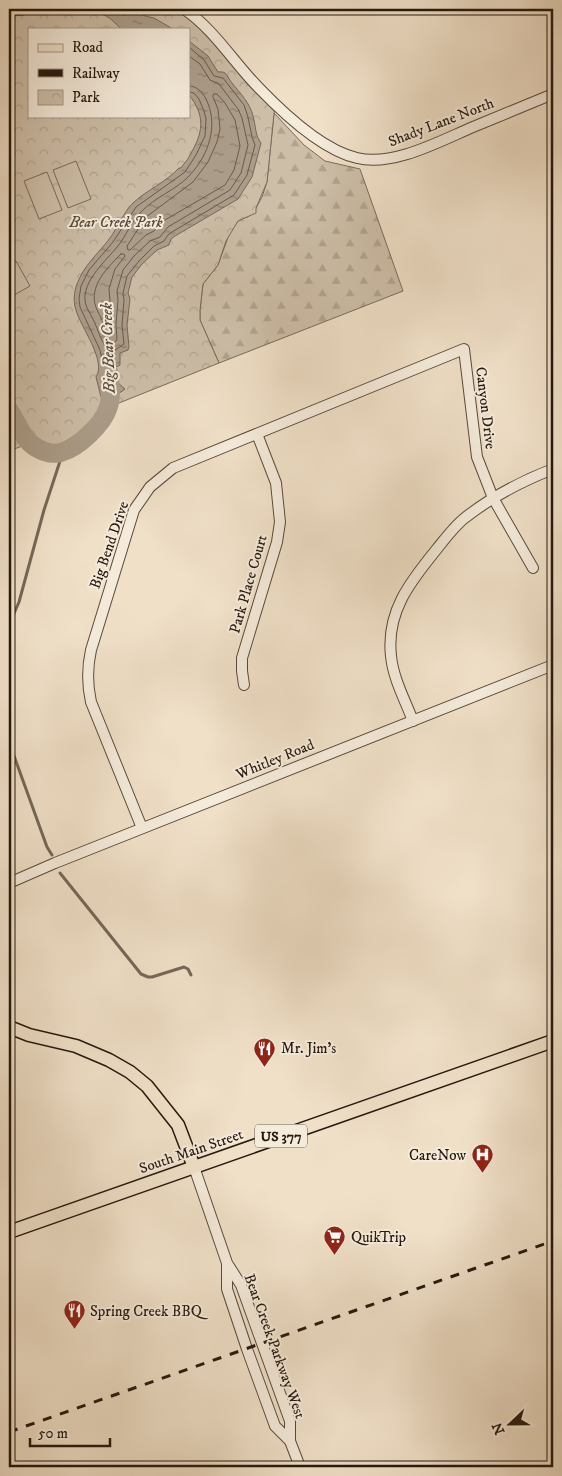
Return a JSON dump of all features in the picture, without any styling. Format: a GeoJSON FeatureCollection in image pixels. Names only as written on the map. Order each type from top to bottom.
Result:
{"type":"FeatureCollection","features":[{"type":"Feature","properties":{"kind":"main road"},"geometry":{"type":"LineString","coordinates":[[9,1026],[29,1035],[76,1046],[109,1060],[130,1072],[147,1086],[178,1125],[194,1167]]}},
{"type":"Feature","properties":{"kind":"main road","name":"South Main Street"},"geometry":{"type":"LineString","coordinates":[[9,1232],[553,1041]]}},
{"type":"Feature","properties":{"kind":"street","name":"Shady Lane North"},"geometry":{"type":"LineString","coordinates":[[184,9],[222,45],[256,85],[298,125],[341,152],[358,158],[379,160],[423,148],[553,94]]}},
{"type":"Feature","properties":{"kind":"street","name":"Big Bend Drive"},"geometry":{"type":"LineString","coordinates":[[142,828],[90,702],[88,666],[93,643],[130,522],[134,510],[145,493],[160,476],[179,464],[464,349]]}},
{"type":"Feature","properties":{"kind":"street","name":"Canyon Drive"},"geometry":{"type":"LineString","coordinates":[[464,349],[477,457],[493,498],[533,568]]}},
{"type":"Feature","properties":{"kind":"street","name":"Park Place Court"},"geometry":{"type":"LineString","coordinates":[[244,685],[242,658],[277,542],[280,522],[276,483],[257,434]]}},
{"type":"Feature","properties":{"kind":"street"},"geometry":{"type":"LineString","coordinates":[[413,721],[390,657],[390,640],[399,602],[413,579],[464,518],[512,486],[553,469]]}},
{"type":"Feature","properties":{"kind":"street","name":"Whitley Road"},"geometry":{"type":"LineString","coordinates":[[9,883],[142,828],[553,665]]}},
{"type":"Feature","properties":{"kind":"street","name":"Bear Creek Parkway West"},"geometry":{"type":"LineString","coordinates":[[194,1167],[227,1263],[241,1285],[290,1421],[290,1441],[300,1467]]}},
{"type":"Feature","properties":{"kind":"street","name":"Bear Creek Parkway West"},"geometry":{"type":"LineString","coordinates":[[227,1263],[227,1289],[247,1349],[275,1426],[290,1441]]}},
{"type":"Feature","properties":{"kind":"green space","name":"Bear Creek Park"},"geometry":{"type":"Polygon","coordinates":[[[9,9],[184,9],[275,104],[267,182],[256,208],[256,213],[238,221],[226,241],[218,265],[203,284],[200,320],[219,363],[109,407],[100,422],[86,438],[60,453],[43,450],[30,443],[9,451],[9,9]]]}},
{"type":"Feature","properties":{"kind":"green space"},"geometry":{"type":"Polygon","coordinates":[[[274,113],[304,145],[325,161],[360,169],[403,291],[219,363],[200,320],[203,284],[218,265],[230,232],[238,221],[243,217],[248,217],[262,197],[267,182],[274,113]]]}},
{"type":"Feature","properties":{"kind":"green space"},"geometry":{"type":"Polygon","coordinates":[[[76,161],[91,199],[68,208],[53,170],[76,161]]]}},
{"type":"Feature","properties":{"kind":"green space"},"geometry":{"type":"Polygon","coordinates":[[[47,172],[62,210],[39,219],[24,181],[47,172]]]}},
{"type":"Feature","properties":{"kind":"green space"},"geometry":{"type":"Polygon","coordinates":[[[16,261],[30,286],[9,298],[9,265],[16,261]]]}},
{"type":"Feature","properties":{"kind":"water"},"geometry":{"type":"Polygon","coordinates":[[[9,9],[42,9],[19,16],[9,13],[9,9]]]}},
{"type":"Feature","properties":{"kind":"water"},"geometry":{"type":"Polygon","coordinates":[[[81,9],[131,9],[154,18],[171,28],[120,28],[107,16],[81,9]]]}},
{"type":"Feature","properties":{"kind":"water"},"geometry":{"type":"Polygon","coordinates":[[[190,42],[208,56],[218,72],[225,73],[252,111],[261,143],[252,177],[238,199],[175,236],[171,239],[169,245],[157,250],[142,264],[132,277],[128,293],[130,299],[127,325],[129,347],[128,350],[120,353],[120,365],[116,367],[117,382],[125,389],[118,394],[118,399],[101,397],[96,377],[98,362],[96,353],[78,317],[74,300],[75,290],[83,271],[110,238],[129,207],[138,198],[181,168],[188,158],[198,139],[201,125],[198,110],[190,97],[190,42]]]}},
{"type":"Feature","properties":{"kind":"waterway","name":"Big Bear Creek"},"geometry":{"type":"LineString","coordinates":[[9,410],[24,436],[33,446],[49,453],[62,452],[83,440],[101,421],[108,408],[110,399],[109,373]]}},
{"type":"Feature","properties":{"kind":"waterway"},"geometry":{"type":"LineString","coordinates":[[9,625],[19,602],[44,510],[63,452]]}},
{"type":"Feature","properties":{"kind":"waterway"},"geometry":{"type":"LineString","coordinates":[[9,742],[47,847],[52,855]]}},
{"type":"Feature","properties":{"kind":"waterway"},"geometry":{"type":"LineString","coordinates":[[60,873],[141,974],[152,977],[184,967],[188,969],[191,975]]}},
{"type":"Feature","properties":{"kind":"railway"},"geometry":{"type":"LineString","coordinates":[[9,1432],[553,1241]]}},
{"type":"Feature","properties":{"kind":"place","name":"Mr. Jim's"},"geometry":{"type":"Point","coordinates":[265,1067]}},
{"type":"Feature","properties":{"kind":"place","name":"CareNow"},"geometry":{"type":"Point","coordinates":[482,1174]}},
{"type":"Feature","properties":{"kind":"place","name":"QuikTrip"},"geometry":{"type":"Point","coordinates":[335,1256]}},
{"type":"Feature","properties":{"kind":"place","name":"Spring Creek BBQ"},"geometry":{"type":"Point","coordinates":[74,1330]}}]}
